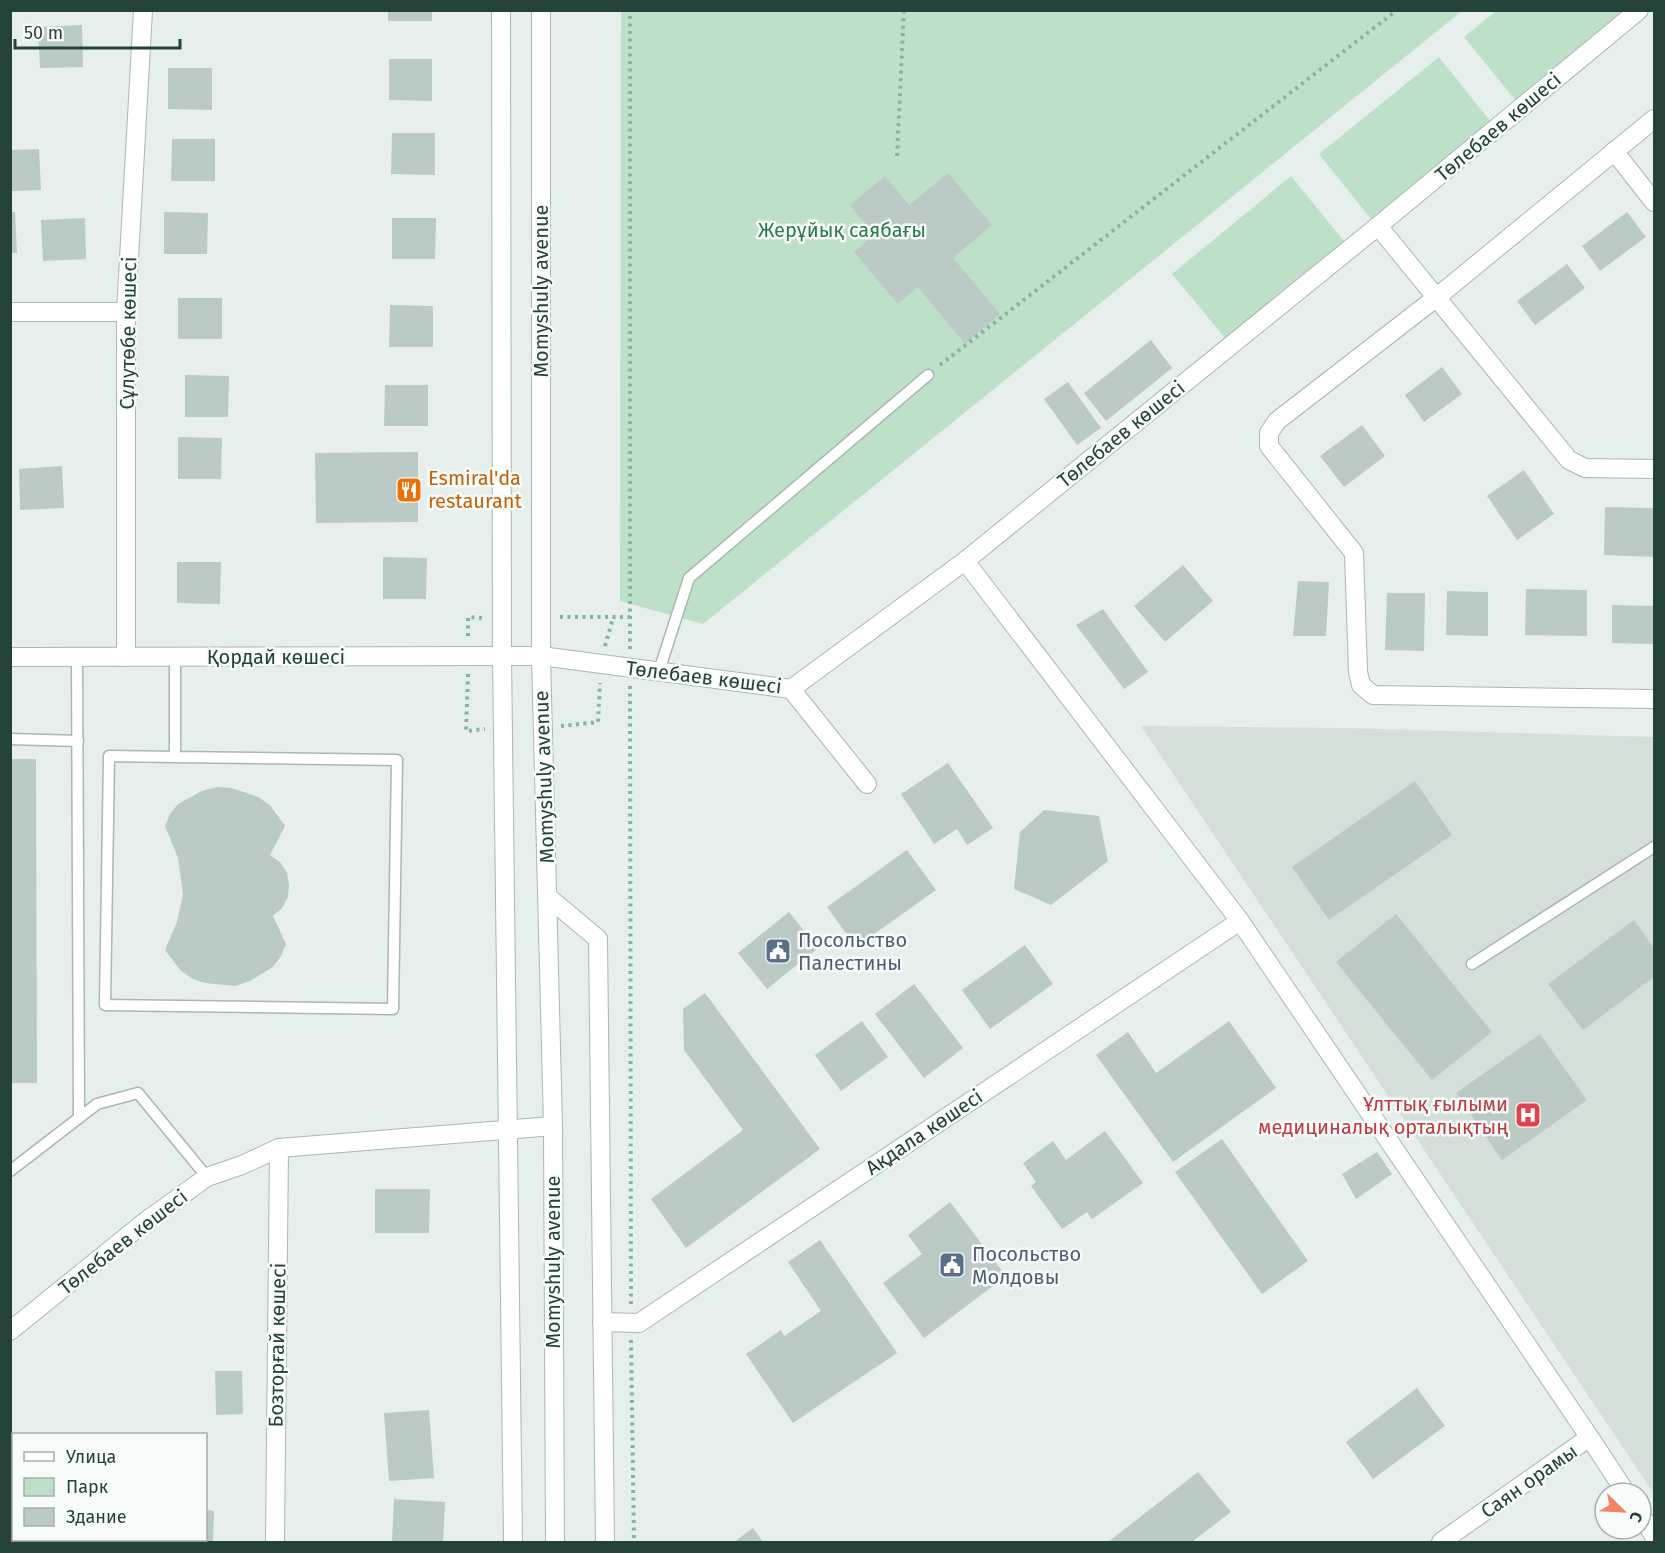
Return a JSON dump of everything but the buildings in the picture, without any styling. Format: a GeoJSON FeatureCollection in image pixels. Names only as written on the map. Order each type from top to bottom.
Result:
{"type":"FeatureCollection","features":[{"type":"Feature","properties":{"kind":"street","name":"Сұлутөбе көшесі"},"geometry":{"type":"LineString","coordinates":[[126,657],[126,312],[143,10]]}},
{"type":"Feature","properties":{"kind":"street","name":"Momyshuly avenue"},"geometry":{"type":"LineString","coordinates":[[501,10],[502,656],[513,1542]]}},
{"type":"Feature","properties":{"kind":"street","name":"Momyshuly avenue"},"geometry":{"type":"LineString","coordinates":[[541,10],[541,656],[553,1126],[555,1542]]}},
{"type":"Feature","properties":{"kind":"street","name":"Төлебаев көшесі"},"geometry":{"type":"LineString","coordinates":[[541,656],[791,688],[965,561],[1378,226],[1639,10]]}},
{"type":"Feature","properties":{"kind":"street"},"geometry":{"type":"LineString","coordinates":[[1654,119],[1437,297],[1276,421],[1269,433],[1269,446],[1354,553],[1358,672],[1361,686],[1373,695],[1654,699]]}},
{"type":"Feature","properties":{"kind":"street"},"geometry":{"type":"LineString","coordinates":[[1614,151],[1654,202]]}},
{"type":"Feature","properties":{"kind":"street"},"geometry":{"type":"LineString","coordinates":[[1378,226],[1569,460],[1585,468],[1654,469]]}},
{"type":"Feature","properties":{"kind":"street"},"geometry":{"type":"LineString","coordinates":[[10,312],[126,312]]}},
{"type":"Feature","properties":{"kind":"street"},"geometry":{"type":"LineString","coordinates":[[965,561],[1240,921],[1618,1481]]}},
{"type":"Feature","properties":{"kind":"street","name":"Қордай көшесі"},"geometry":{"type":"LineString","coordinates":[[10,657],[541,656]]}},
{"type":"Feature","properties":{"kind":"street"},"geometry":{"type":"LineString","coordinates":[[791,688],[867,784]]}},
{"type":"Feature","properties":{"kind":"street"},"geometry":{"type":"LineString","coordinates":[[548,897],[598,939],[605,1542]]}},
{"type":"Feature","properties":{"kind":"street","name":"Ақдала көшесі"},"geometry":{"type":"LineString","coordinates":[[602,1322],[639,1323],[1240,921]]}},
{"type":"Feature","properties":{"kind":"street","name":"Төлебаев көшесі"},"geometry":{"type":"LineString","coordinates":[[10,1330],[146,1221],[207,1177],[242,1165],[279,1148],[553,1126]]}},
{"type":"Feature","properties":{"kind":"street","name":"Бозторғай көшесі"},"geometry":{"type":"LineString","coordinates":[[275,1542],[279,1148]]}},
{"type":"Feature","properties":{"kind":"street","name":"Саян орамы"},"geometry":{"type":"LineString","coordinates":[[1441,1542],[1590,1440]]}},
{"type":"Feature","properties":{"kind":"lane"},"geometry":{"type":"LineString","coordinates":[[659,671],[688,578],[928,375]]}},
{"type":"Feature","properties":{"kind":"lane"},"geometry":{"type":"LineString","coordinates":[[77,657],[79,1118]]}},
{"type":"Feature","properties":{"kind":"lane"},"geometry":{"type":"LineString","coordinates":[[175,657],[175,757]]}},
{"type":"Feature","properties":{"kind":"lane"},"geometry":{"type":"LineString","coordinates":[[10,739],[78,741]]}},
{"type":"Feature","properties":{"kind":"lane"},"geometry":{"type":"LineString","coordinates":[[109,756],[175,757],[397,760],[393,1009],[105,1005],[109,756]]}},
{"type":"Feature","properties":{"kind":"lane"},"geometry":{"type":"LineString","coordinates":[[1472,964],[1654,847]]}},
{"type":"Feature","properties":{"kind":"lane"},"geometry":{"type":"LineString","coordinates":[[10,1171],[97,1104],[138,1093],[207,1177]]}},
{"type":"Feature","properties":{"kind":"path"},"geometry":{"type":"LineString","coordinates":[[630,10],[631,1323],[634,1542]]}},
{"type":"Feature","properties":{"kind":"path"},"geometry":{"type":"LineString","coordinates":[[897,156],[903,10]]}},
{"type":"Feature","properties":{"kind":"path"},"geometry":{"type":"LineString","coordinates":[[928,375],[1397,10]]}},
{"type":"Feature","properties":{"kind":"path"},"geometry":{"type":"LineString","coordinates":[[613,618],[630,617]]}},
{"type":"Feature","properties":{"kind":"shaded area","name":"Ұлттық ғылыми медициналық орталықтың"},"geometry":{"type":"Polygon","coordinates":[[[1141,726],[1345,728],[1654,737],[1654,1494],[1653,1481],[1645,1481],[1141,726]]]}},
{"type":"Feature","properties":{"kind":"green space","name":"Жерұйық саябағы"},"geometry":{"type":"Polygon","coordinates":[[[621,11],[1462,11],[703,624],[620,601],[621,11]]]}},
{"type":"Feature","properties":{"kind":"green space"},"geometry":{"type":"Polygon","coordinates":[[[1496,11],[1627,11],[1516,101],[1464,37],[1496,11]]]}},
{"type":"Feature","properties":{"kind":"green space"},"geometry":{"type":"Polygon","coordinates":[[[1439,57],[1491,122],[1371,219],[1319,154],[1439,57]]]}},
{"type":"Feature","properties":{"kind":"green space"},"geometry":{"type":"Polygon","coordinates":[[[1291,176],[1344,241],[1225,338],[1172,274],[1291,176]]]}},
{"type":"Feature","properties":{"kind":"place","name":"Esmiral'da restaurant"},"geometry":{"type":"Point","coordinates":[409,490]}},
{"type":"Feature","properties":{"kind":"place","name":"Посольство Палестины"},"geometry":{"type":"Point","coordinates":[778,951]}},
{"type":"Feature","properties":{"kind":"place","name":"Ұлттық ғылыми медициналық орталықтың"},"geometry":{"type":"Point","coordinates":[1528,1115]}},
{"type":"Feature","properties":{"kind":"place","name":"Посольство Молдовы"},"geometry":{"type":"Point","coordinates":[952,1265]}}]}
